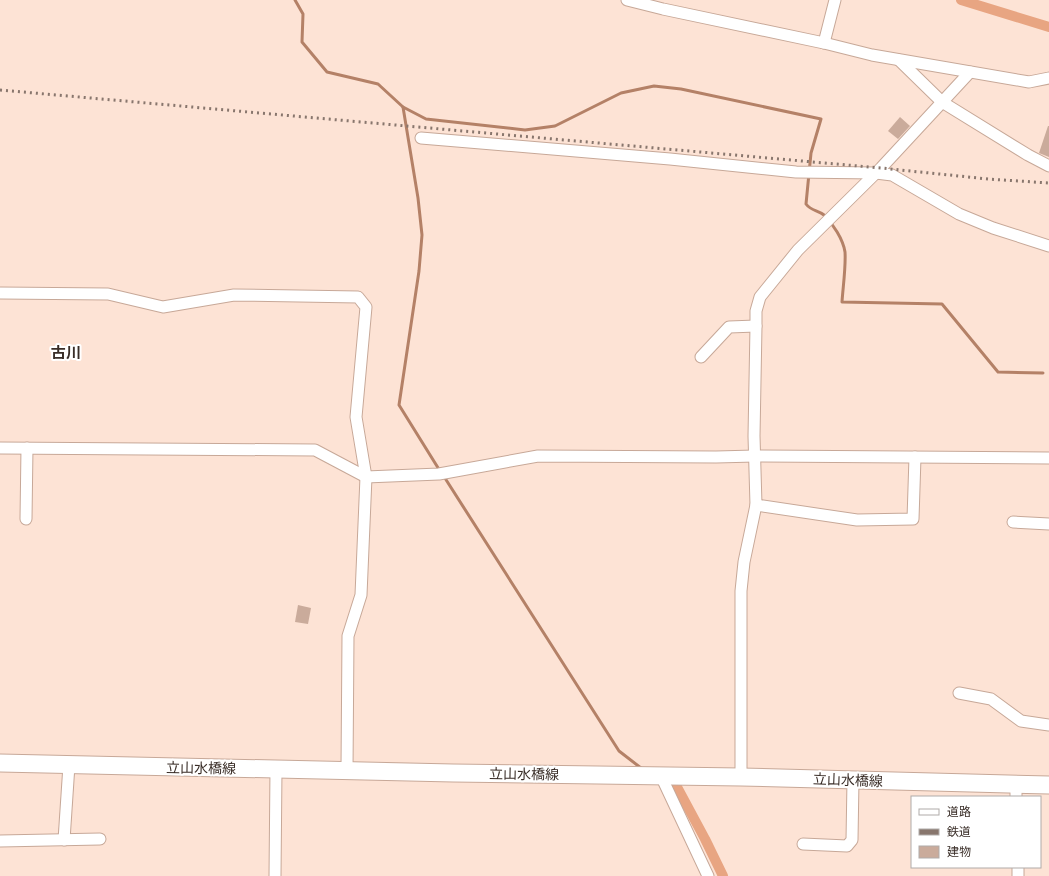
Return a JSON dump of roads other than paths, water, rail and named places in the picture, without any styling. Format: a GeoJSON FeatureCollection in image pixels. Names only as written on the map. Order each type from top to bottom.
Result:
{"type":"FeatureCollection","features":[{"type":"Feature","properties":{"kind":"main road","name":"立山水橋線"},"geometry":{"type":"LineString","coordinates":[[0,763],[853,780],[1016,791],[1049,784]]}},
{"type":"Feature","properties":{"kind":"street"},"geometry":{"type":"LineString","coordinates":[[627,0],[899,60],[1029,82],[1049,78]]}},
{"type":"Feature","properties":{"kind":"street"},"geometry":{"type":"LineString","coordinates":[[824,43],[835,0]]}},
{"type":"Feature","properties":{"kind":"street"},"geometry":{"type":"LineString","coordinates":[[899,60],[942,102],[1028,155],[1049,166]]}},
{"type":"Feature","properties":{"kind":"street"},"geometry":{"type":"LineString","coordinates":[[741,777],[741,592],[744,562],[756,505],[756,311],[760,297],[798,250],[876,173],[970,72]]}},
{"type":"Feature","properties":{"kind":"street"},"geometry":{"type":"LineString","coordinates":[[421,138],[670,159],[796,172],[876,173],[892,175],[959,214],[993,228],[1049,246]]}},
{"type":"Feature","properties":{"kind":"street"},"geometry":{"type":"LineString","coordinates":[[0,293],[108,294],[163,307],[234,295],[358,297],[366,307],[356,417],[366,477],[361,595],[348,636],[347,770]]}},
{"type":"Feature","properties":{"kind":"street"},"geometry":{"type":"LineString","coordinates":[[701,358],[729,327],[756,326]]}},
{"type":"Feature","properties":{"kind":"street"},"geometry":{"type":"LineString","coordinates":[[0,448],[315,450],[366,477],[439,474],[538,456],[1049,458]]}},
{"type":"Feature","properties":{"kind":"street"},"geometry":{"type":"LineString","coordinates":[[26,519],[27,448]]}},
{"type":"Feature","properties":{"kind":"street"},"geometry":{"type":"LineString","coordinates":[[756,505],[857,520],[913,519],[915,457]]}},
{"type":"Feature","properties":{"kind":"street"},"geometry":{"type":"LineString","coordinates":[[1013,522],[1049,524]]}},
{"type":"Feature","properties":{"kind":"street"},"geometry":{"type":"LineString","coordinates":[[959,693],[991,699],[1021,721],[1049,725]]}},
{"type":"Feature","properties":{"kind":"street"},"geometry":{"type":"LineString","coordinates":[[64,840],[69,765]]}},
{"type":"Feature","properties":{"kind":"street"},"geometry":{"type":"LineString","coordinates":[[275,876],[276,769]]}},
{"type":"Feature","properties":{"kind":"street"},"geometry":{"type":"LineString","coordinates":[[661,776],[708,876]]}},
{"type":"Feature","properties":{"kind":"street"},"geometry":{"type":"LineString","coordinates":[[803,844],[847,846],[852,840],[853,780]]}},
{"type":"Feature","properties":{"kind":"street"},"geometry":{"type":"LineString","coordinates":[[0,841],[100,839]]}},
{"type":"Feature","properties":{"kind":"waterway"},"geometry":{"type":"LineString","coordinates":[[295,0],[303,14],[302,42],[327,72],[378,84],[403,107],[418,198],[422,235],[419,271],[399,405],[440,471]]}},
{"type":"Feature","properties":{"kind":"waterway"},"geometry":{"type":"LineString","coordinates":[[961,0],[1049,27]]}},
{"type":"Feature","properties":{"kind":"waterway"},"geometry":{"type":"LineString","coordinates":[[403,107],[426,119],[525,130],[555,126],[621,93],[654,86],[681,89],[821,119],[811,153],[806,204],[810,208],[824,215],[834,227],[842,242],[845,252],[842,302],[942,304],[998,372],[1043,373]]}},
{"type":"Feature","properties":{"kind":"waterway"},"geometry":{"type":"LineString","coordinates":[[443,475],[619,751],[641,768]]}},
{"type":"Feature","properties":{"kind":"waterway"},"geometry":{"type":"LineString","coordinates":[[671,783],[676,785],[723,876]]}},
{"type":"Feature","properties":{"kind":"railway"},"geometry":{"type":"LineString","coordinates":[[0,90],[881,168],[988,179],[1049,183]]}},
{"type":"Feature","properties":{"kind":"district","name":"古川"},"geometry":{"type":"Point","coordinates":[66,353]}}]}
